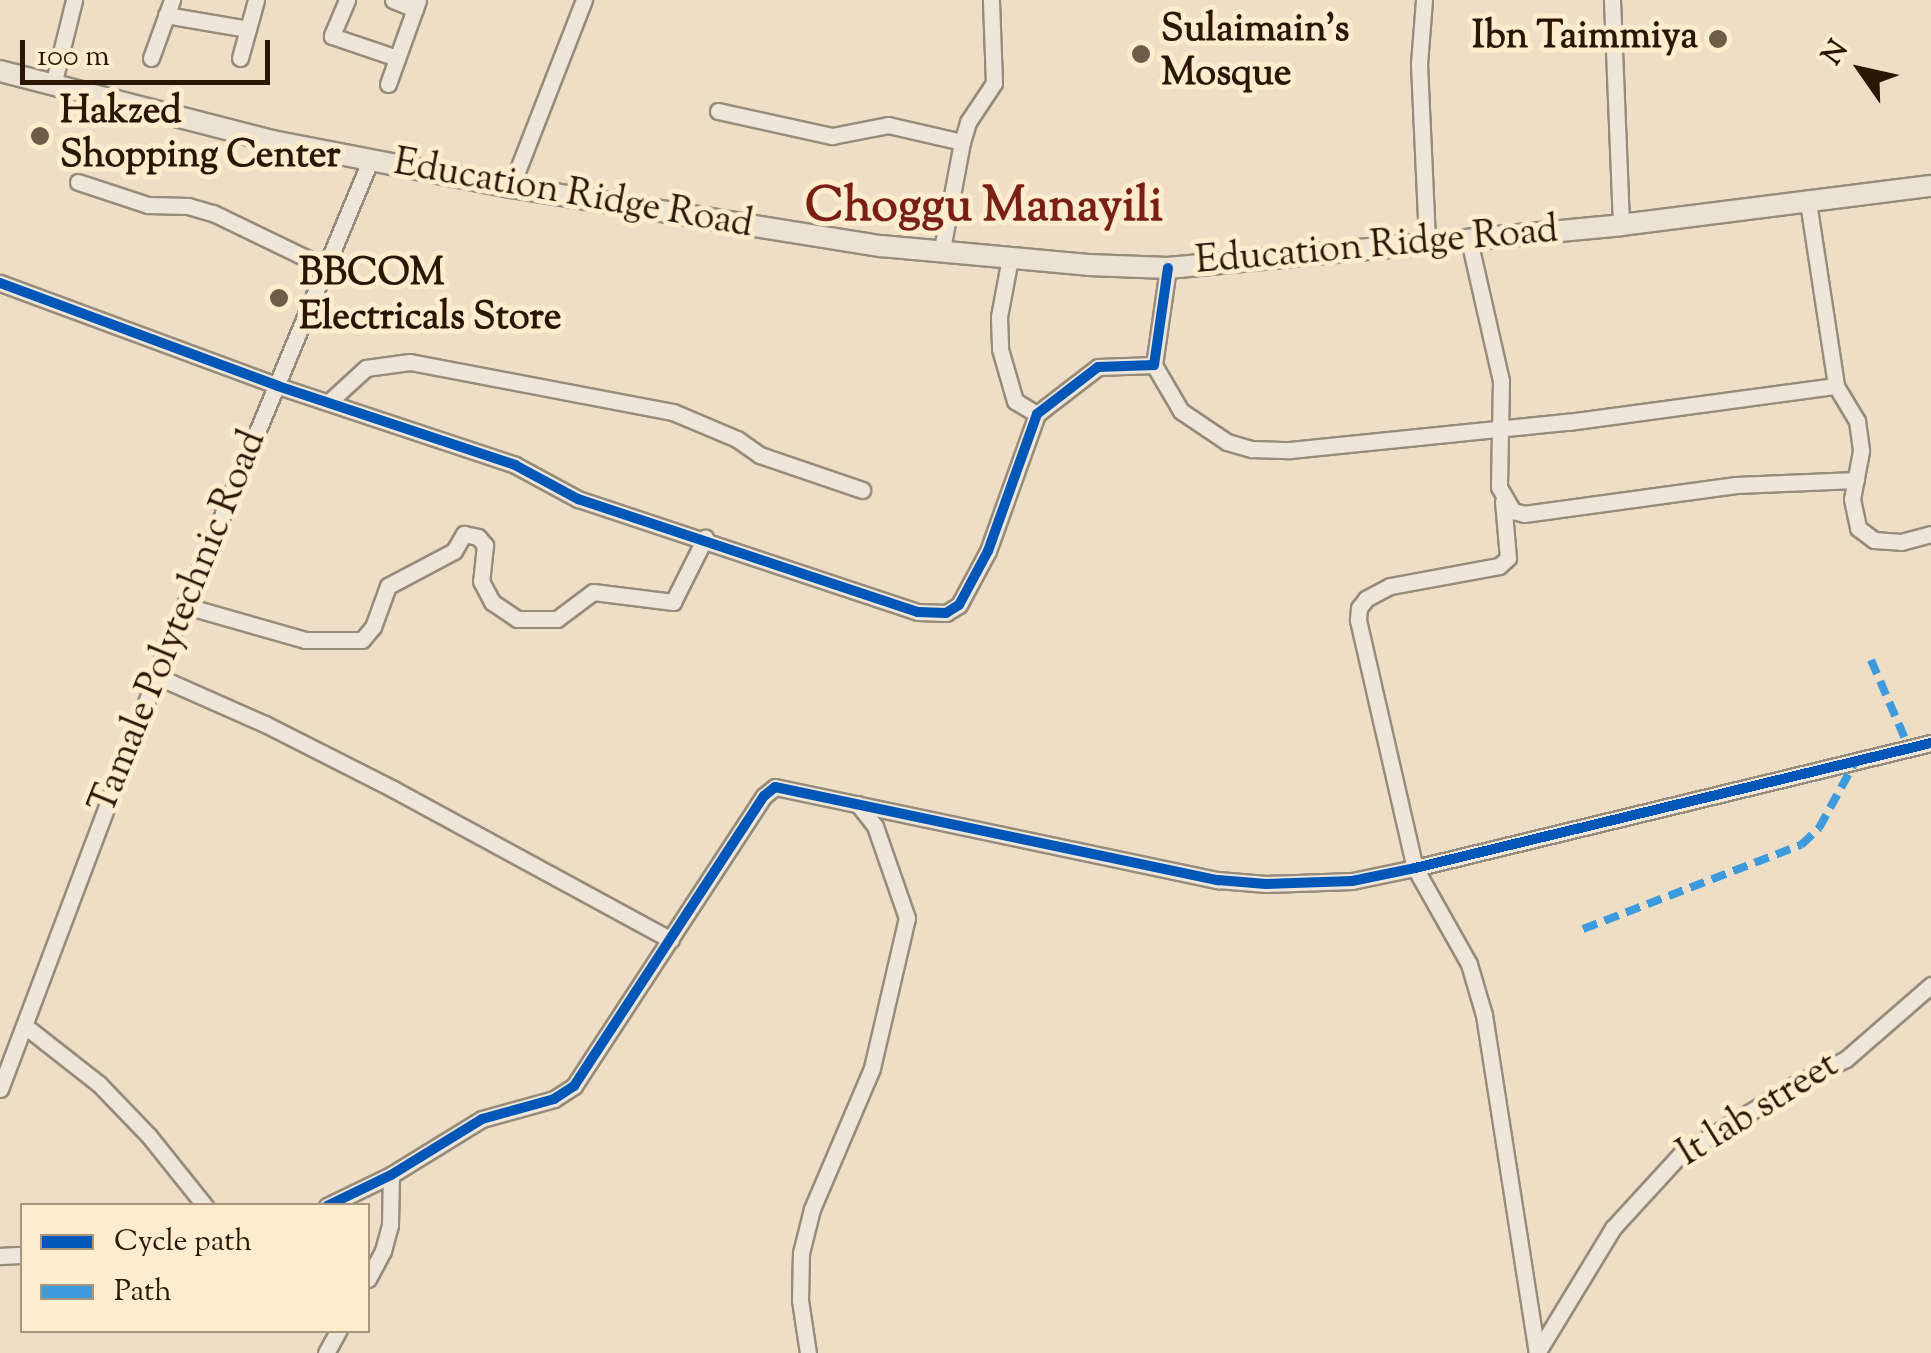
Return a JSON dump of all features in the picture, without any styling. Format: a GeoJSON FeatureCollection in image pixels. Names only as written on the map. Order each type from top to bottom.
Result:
{"type":"FeatureCollection","features":[{"type":"Feature","properties":{"kind":"main road","name":"Education Ridge Road"},"geometry":{"type":"LineString","coordinates":[[0,71],[370,161],[511,187],[792,233],[1010,258],[1168,268],[1620,225],[1931,186]]}},
{"type":"Feature","properties":{"kind":"street"},"geometry":{"type":"LineString","coordinates":[[53,86],[74,0]]}},
{"type":"Feature","properties":{"kind":"street"},"geometry":{"type":"LineString","coordinates":[[240,58],[256,0]]}},
{"type":"Feature","properties":{"kind":"street"},"geometry":{"type":"LineString","coordinates":[[346,0],[332,36],[397,58]]}},
{"type":"Feature","properties":{"kind":"street"},"geometry":{"type":"LineString","coordinates":[[388,84],[416,4],[393,0]]}},
{"type":"Feature","properties":{"kind":"street"},"geometry":{"type":"LineString","coordinates":[[511,187],[584,0]]}},
{"type":"Feature","properties":{"kind":"street"},"geometry":{"type":"LineString","coordinates":[[942,249],[968,122],[994,83],[990,0]]}},
{"type":"Feature","properties":{"kind":"street"},"geometry":{"type":"LineString","coordinates":[[1424,0],[1420,93],[1426,242]]}},
{"type":"Feature","properties":{"kind":"street"},"geometry":{"type":"LineString","coordinates":[[1612,0],[1620,225]]}},
{"type":"Feature","properties":{"kind":"street"},"geometry":{"type":"LineString","coordinates":[[151,58],[169,8],[248,29]]}},
{"type":"Feature","properties":{"kind":"street"},"geometry":{"type":"LineString","coordinates":[[718,111],[832,136],[888,125],[962,142]]}},
{"type":"Feature","properties":{"kind":"street","name":"Tamale Polytechnic Road"},"geometry":{"type":"LineString","coordinates":[[0,1089],[156,676],[370,161]]}},
{"type":"Feature","properties":{"kind":"street"},"geometry":{"type":"LineString","coordinates":[[78,182],[148,205],[188,206],[213,213],[327,268]]}},
{"type":"Feature","properties":{"kind":"street"},"geometry":{"type":"LineString","coordinates":[[1808,202],[1836,386],[1856,421],[1861,451],[1853,516],[1858,528],[1874,540],[1902,542],[1931,534]]}},
{"type":"Feature","properties":{"kind":"street"},"geometry":{"type":"LineString","coordinates":[[1469,240],[1504,403],[1498,426],[1498,487],[1508,558],[1499,566],[1390,586],[1359,608],[1362,643],[1415,868],[1469,964],[1484,1015],[1537,1352]]}},
{"type":"Feature","properties":{"kind":"street"},"geometry":{"type":"LineString","coordinates":[[1010,258],[1000,317],[1000,349],[1015,401],[1037,414]]}},
{"type":"Feature","properties":{"kind":"street"},"geometry":{"type":"LineString","coordinates":[[1168,268],[1154,365],[1181,411],[1227,442],[1252,450],[1290,450],[1836,386]]}},
{"type":"Feature","properties":{"kind":"street"},"geometry":{"type":"LineString","coordinates":[[0,284],[278,386],[516,465],[578,499],[705,538],[918,612],[946,613],[958,605],[988,550],[1037,414],[1098,367],[1154,365]]}},
{"type":"Feature","properties":{"kind":"street"},"geometry":{"type":"LineString","coordinates":[[330,401],[366,368],[410,362],[673,412],[737,439],[760,455],[862,490]]}},
{"type":"Feature","properties":{"kind":"street"},"geometry":{"type":"LineString","coordinates":[[1503,501],[1524,514],[1736,485],[1856,480]]}},
{"type":"Feature","properties":{"kind":"street"},"geometry":{"type":"LineString","coordinates":[[186,606],[305,640],[362,640],[373,627],[388,586],[444,557],[464,534],[478,537],[485,545],[481,581],[492,602],[517,619],[557,619],[592,592],[673,602],[687,582],[705,538]]}},
{"type":"Feature","properties":{"kind":"street"},"geometry":{"type":"LineString","coordinates":[[156,676],[265,724],[393,789],[671,940]]}},
{"type":"Feature","properties":{"kind":"street"},"geometry":{"type":"LineString","coordinates":[[333,1203],[391,1176],[482,1119],[554,1100],[574,1086],[764,796],[775,787],[1218,880],[1266,884],[1352,881],[1931,744]]}},
{"type":"Feature","properties":{"kind":"street"},"geometry":{"type":"LineString","coordinates":[[808,1353],[800,1300],[801,1253],[812,1209],[872,1068],[907,918],[876,826],[858,804]]}},
{"type":"Feature","properties":{"kind":"street","name":"It lab street"},"geometry":{"type":"LineString","coordinates":[[1537,1352],[1613,1228],[1680,1155],[1792,1086],[1846,1059],[1931,985]]}},
{"type":"Feature","properties":{"kind":"street"},"geometry":{"type":"LineString","coordinates":[[25,1026],[100,1084],[202,1203]]}},
{"type":"Feature","properties":{"kind":"street"},"geometry":{"type":"LineString","coordinates":[[370,1275],[383,1251],[390,1225],[391,1176]]}},
{"type":"Feature","properties":{"kind":"marked path"},"geometry":{"type":"LineString","coordinates":[[1871,660],[1909,748]]}},
{"type":"Feature","properties":{"kind":"marked path"},"geometry":{"type":"LineString","coordinates":[[1583,929],[1801,845],[1819,828],[1854,764]]}},
{"type":"Feature","properties":{"kind":"cycle path"},"geometry":{"type":"LineString","coordinates":[[0,283],[278,386],[515,465],[578,499],[918,612],[946,613],[959,605],[988,551],[1037,414],[1098,367],[1154,365],[1168,268]]}},
{"type":"Feature","properties":{"kind":"cycle path"},"geometry":{"type":"LineString","coordinates":[[333,1203],[391,1175],[482,1119],[554,1099],[574,1086],[764,796],[775,787],[1218,880],[1266,884],[1352,881],[1931,743]]}},
{"type":"Feature","properties":{"kind":"place","name":"Ibn Taimmiya"},"geometry":{"type":"Point","coordinates":[1718,39]}},
{"type":"Feature","properties":{"kind":"place","name":"Sulaimain's Mosque"},"geometry":{"type":"Point","coordinates":[1141,54]}},
{"type":"Feature","properties":{"kind":"place","name":"Hakzed Shopping Center"},"geometry":{"type":"Point","coordinates":[40,136]}},
{"type":"Feature","properties":{"kind":"place","name":"BBCOM Electricals Store"},"geometry":{"type":"Point","coordinates":[279,298]}},
{"type":"Feature","properties":{"kind":"district","name":"Choggu Manayili"},"geometry":{"type":"Point","coordinates":[984,209]}}]}
